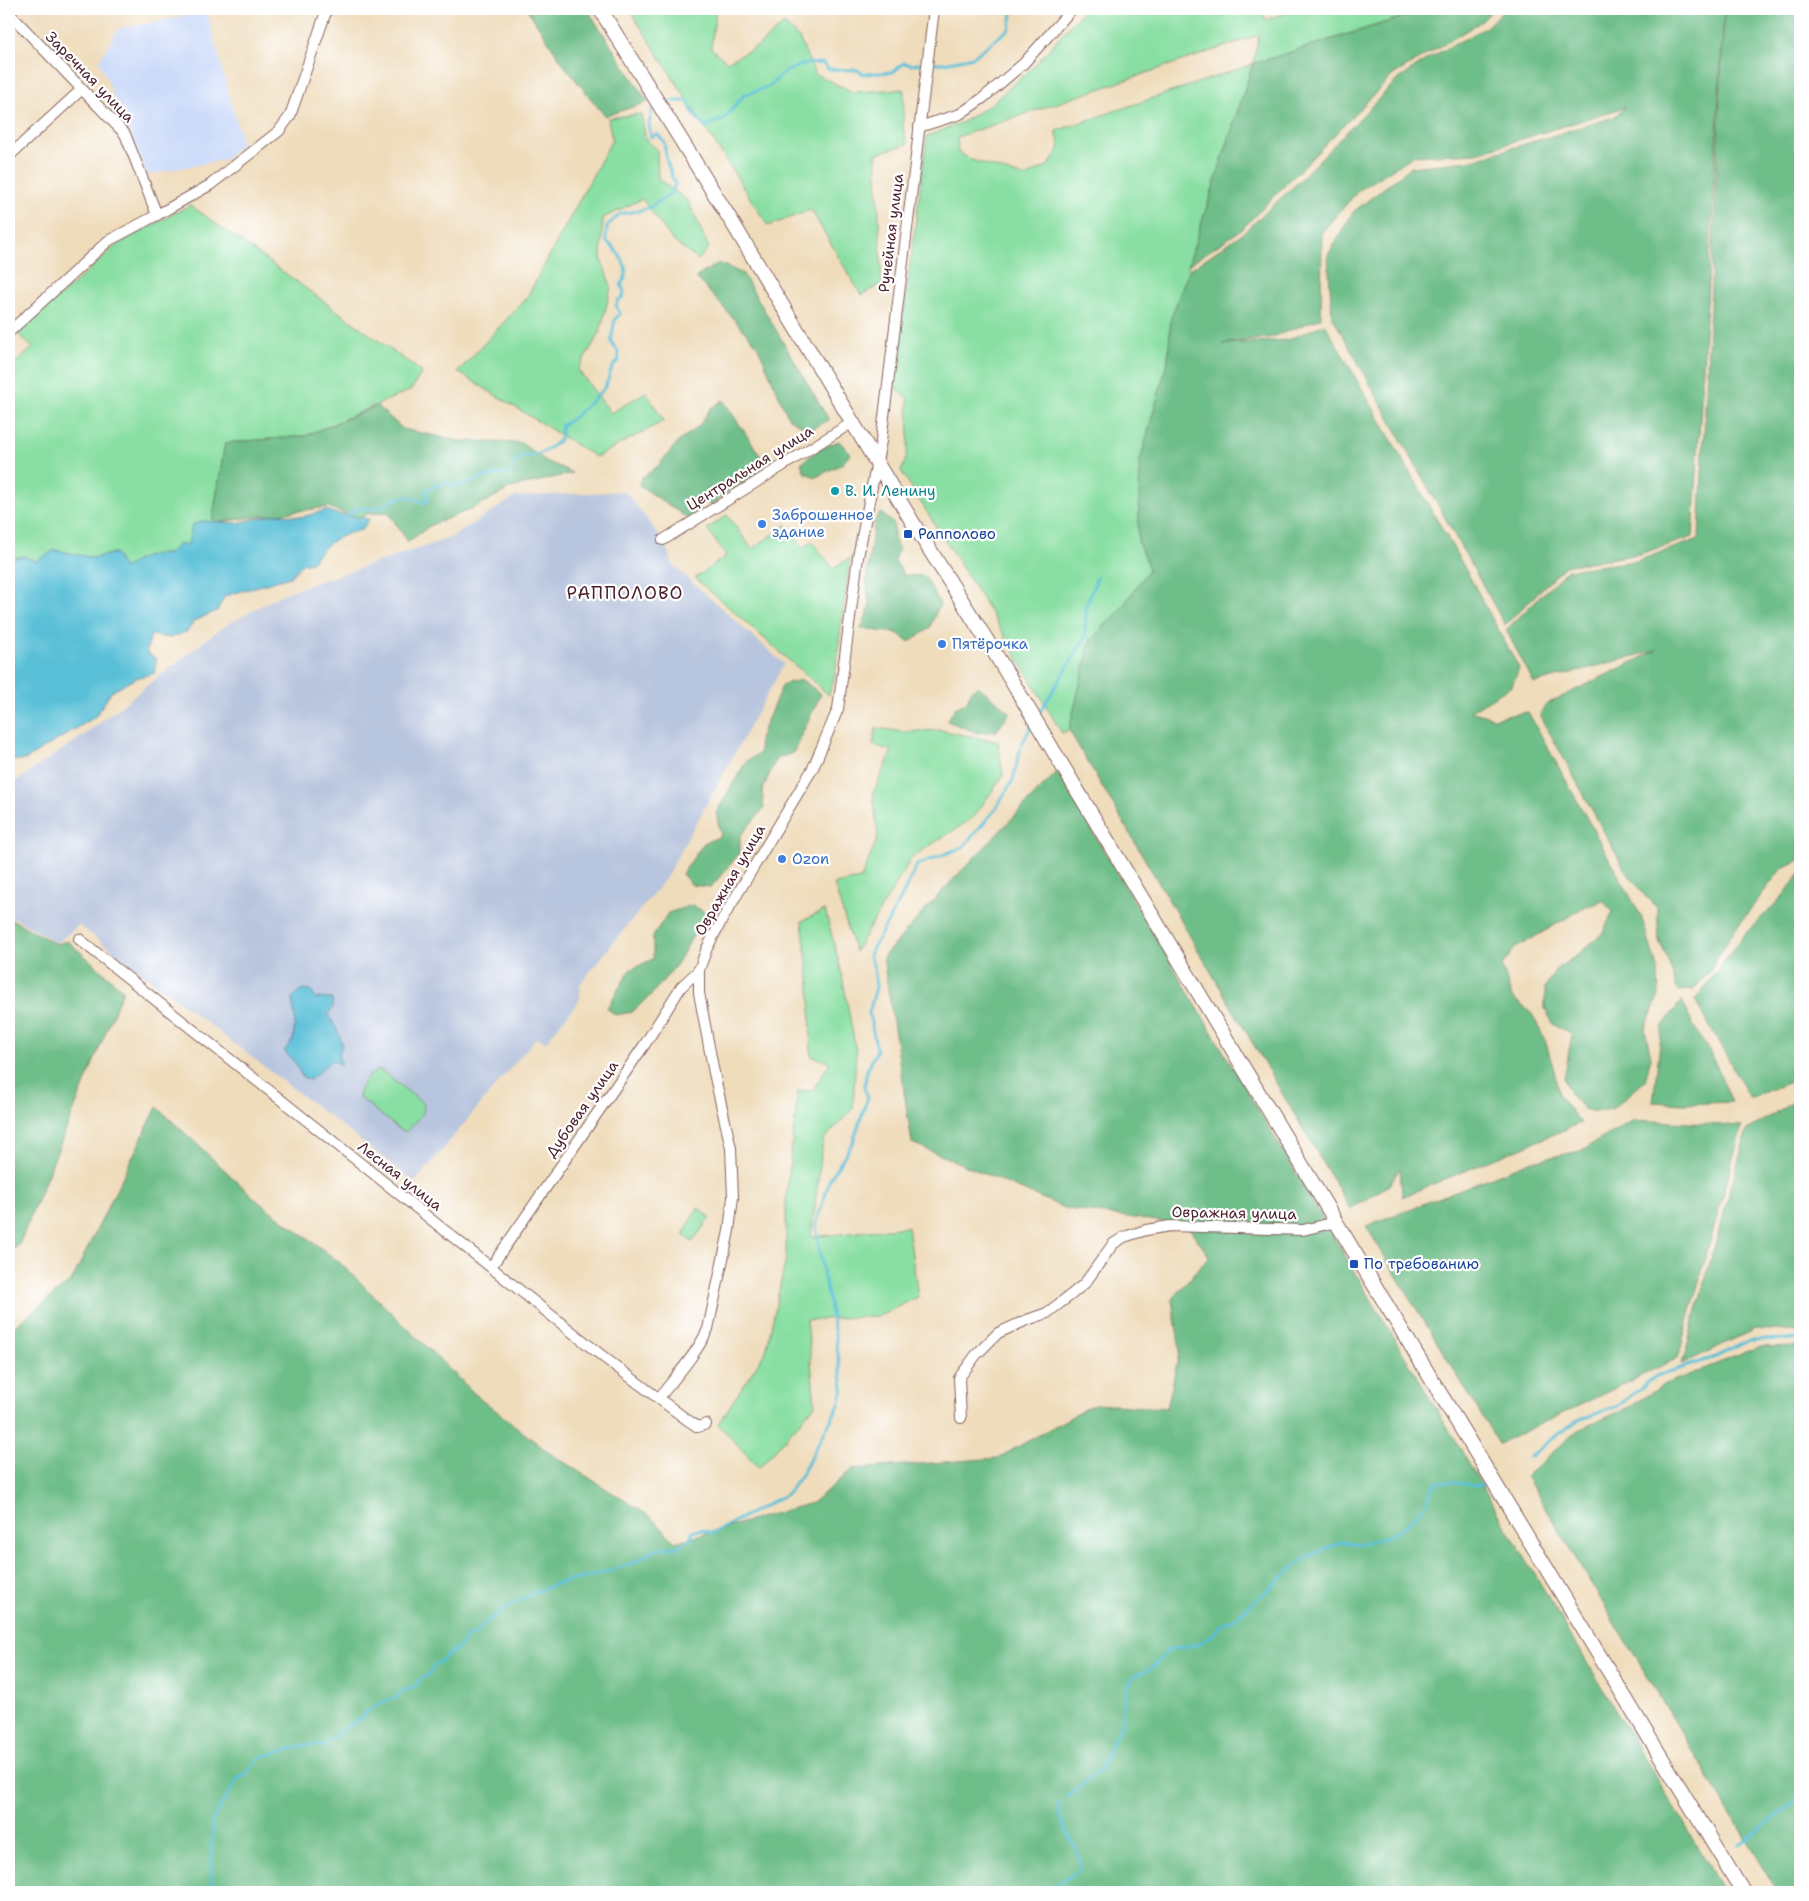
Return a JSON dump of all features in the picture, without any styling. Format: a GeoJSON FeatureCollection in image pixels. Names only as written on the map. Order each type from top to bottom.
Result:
{"type":"FeatureCollection","features":[{"type":"Feature","properties":{"kind":"main road"},"geometry":{"type":"LineString","coordinates":[[600,9],[1001,663],[1336,1222],[1743,1892]]}},
{"type":"Feature","properties":{"kind":"street"},"geometry":{"type":"LineString","coordinates":[[9,332],[108,241],[181,203],[210,185],[279,131],[290,116],[327,9]]}},
{"type":"Feature","properties":{"kind":"street","name":"Ручейная улица"},"geometry":{"type":"LineString","coordinates":[[876,462],[881,441],[934,9]]}},
{"type":"Feature","properties":{"kind":"street"},"geometry":{"type":"LineString","coordinates":[[919,127],[960,114],[983,98],[1024,63],[1072,9]]}},
{"type":"Feature","properties":{"kind":"street","name":"Заречная улица"},"geometry":{"type":"LineString","coordinates":[[9,13],[80,90],[125,134],[157,215]]}},
{"type":"Feature","properties":{"kind":"street"},"geometry":{"type":"LineString","coordinates":[[9,156],[80,90]]}},
{"type":"Feature","properties":{"kind":"street","name":"Центральная улица"},"geometry":{"type":"LineString","coordinates":[[663,540],[853,422]]}},
{"type":"Feature","properties":{"kind":"street","name":"Овражная улица"},"geometry":{"type":"LineString","coordinates":[[659,1398],[692,1356],[708,1329],[729,1231],[733,1197],[731,1148],[699,993],[699,970],[723,918],[813,768],[838,709],[858,557],[876,462]]}},
{"type":"Feature","properties":{"kind":"street","name":"Лесная улица"},"geometry":{"type":"LineString","coordinates":[[79,939],[491,1267],[659,1398],[698,1427],[706,1424]]}},
{"type":"Feature","properties":{"kind":"street","name":"Дубовая улица"},"geometry":{"type":"LineString","coordinates":[[491,1267],[645,1044],[681,987],[699,970]]}},
{"type":"Feature","properties":{"kind":"street","name":"Овражная улица"},"geometry":{"type":"LineString","coordinates":[[960,1418],[959,1378],[976,1355],[998,1333],[1046,1313],[1072,1294],[1085,1283],[1113,1244],[1124,1237],[1146,1230],[1170,1226],[1303,1230],[1336,1222]]}},
{"type":"Feature","properties":{"kind":"shaded area"},"geometry":{"type":"Polygon","coordinates":[[[207,12],[242,143],[226,159],[147,175],[99,61],[118,29],[207,12]]]}},
{"type":"Feature","properties":{"kind":"shaded area"},"geometry":{"type":"Polygon","coordinates":[[[625,491],[664,542],[674,566],[784,664],[665,879],[580,984],[580,999],[546,1042],[536,1038],[415,1182],[79,925],[57,943],[9,915],[9,786],[84,735],[220,629],[282,594],[450,538],[515,497],[625,491]]]}},
{"type":"Feature","properties":{"kind":"green space"},"geometry":{"type":"Polygon","coordinates":[[[527,9],[587,9],[648,102],[605,116],[566,68],[527,9]]]}},
{"type":"Feature","properties":{"kind":"green space"},"geometry":{"type":"Polygon","coordinates":[[[629,9],[716,9],[711,48],[727,62],[758,46],[784,24],[799,38],[815,74],[853,92],[904,89],[903,127],[907,144],[876,154],[882,284],[861,295],[811,210],[768,226],[629,9]]]}},
{"type":"Feature","properties":{"kind":"green space"},"geometry":{"type":"Polygon","coordinates":[[[1085,9],[1266,9],[1264,20],[1300,9],[1428,9],[1253,64],[1188,265],[1189,270],[1171,318],[1168,360],[1140,461],[1138,541],[1149,569],[1119,612],[1091,639],[1069,730],[1062,733],[988,608],[901,471],[908,445],[908,399],[894,386],[927,136],[963,122],[991,104],[1032,68],[1085,9]],[[1259,35],[957,137],[958,152],[972,160],[1024,177],[1049,165],[1060,147],[1056,131],[1253,64],[1259,35]]]}},
{"type":"Feature","properties":{"kind":"green space"},"geometry":{"type":"Polygon","coordinates":[[[1429,9],[1493,9],[1482,21],[1393,75],[1241,230],[1188,265],[1253,64],[1429,9]]]}},
{"type":"Feature","properties":{"kind":"green space"},"geometry":{"type":"Polygon","coordinates":[[[1506,9],[1800,9],[1800,860],[1782,868],[1733,932],[1710,971],[1693,990],[1677,991],[1669,961],[1659,941],[1657,908],[1625,870],[1540,715],[1545,705],[1657,650],[1534,683],[1506,630],[1567,570],[1637,561],[1699,539],[1724,14],[1693,537],[1639,554],[1565,566],[1505,625],[1332,316],[1328,255],[1353,212],[1411,167],[1469,161],[1614,117],[1625,107],[1477,153],[1413,156],[1358,191],[1322,232],[1321,318],[1273,337],[1223,344],[1287,340],[1325,324],[1467,572],[1519,668],[1512,686],[1470,711],[1494,718],[1528,712],[1641,916],[1658,970],[1659,995],[1645,1029],[1651,1057],[1645,1081],[1612,1109],[1595,1112],[1584,1109],[1571,1095],[1564,1079],[1572,1034],[1554,1025],[1545,1009],[1545,988],[1555,970],[1576,956],[1602,934],[1613,912],[1603,901],[1584,908],[1514,949],[1502,966],[1512,997],[1532,1014],[1545,1040],[1559,1096],[1581,1123],[1402,1197],[1400,1168],[1389,1185],[1350,1209],[1069,730],[1091,639],[1119,612],[1149,569],[1138,541],[1140,461],[1168,360],[1171,318],[1189,270],[1243,233],[1293,187],[1395,82],[1427,59],[1485,28],[1506,9]]]}},
{"type":"Feature","properties":{"kind":"green space"},"geometry":{"type":"Polygon","coordinates":[[[641,114],[646,140],[657,149],[658,179],[688,201],[709,248],[698,260],[673,241],[642,199],[603,218],[601,258],[611,287],[600,332],[578,370],[611,413],[646,392],[664,421],[596,457],[458,372],[527,297],[612,140],[608,118],[641,114]]]}},
{"type":"Feature","properties":{"kind":"green space"},"geometry":{"type":"Polygon","coordinates":[[[190,205],[422,372],[411,390],[305,436],[225,443],[212,523],[202,521],[188,544],[177,545],[169,554],[156,554],[124,569],[114,553],[93,558],[55,550],[36,561],[23,556],[9,559],[9,368],[33,348],[18,334],[118,244],[190,205]]]}},
{"type":"Feature","properties":{"kind":"green space"},"geometry":{"type":"Polygon","coordinates":[[[719,263],[743,274],[829,420],[810,430],[789,419],[757,345],[696,277],[719,263]]]}},
{"type":"Feature","properties":{"kind":"green space"},"geometry":{"type":"Polygon","coordinates":[[[723,400],[760,455],[757,470],[753,476],[720,496],[718,501],[710,506],[706,501],[703,503],[689,519],[639,485],[641,478],[657,467],[678,442],[699,426],[710,409],[723,400]]]}},
{"type":"Feature","properties":{"kind":"green space"},"geometry":{"type":"Polygon","coordinates":[[[377,406],[403,429],[460,441],[521,443],[546,461],[573,473],[511,488],[472,509],[431,525],[408,542],[388,512],[367,514],[359,519],[328,507],[212,523],[225,443],[305,436],[377,406]]]}},
{"type":"Feature","properties":{"kind":"green space"},"geometry":{"type":"Polygon","coordinates":[[[839,441],[851,453],[842,464],[816,477],[805,473],[801,463],[820,449],[839,441]]]}},
{"type":"Feature","properties":{"kind":"green space"},"geometry":{"type":"Polygon","coordinates":[[[880,512],[894,524],[894,539],[899,549],[894,559],[904,575],[925,576],[940,604],[929,629],[909,642],[897,633],[861,629],[870,606],[866,583],[874,522],[880,512]]]}},
{"type":"Feature","properties":{"kind":"green space"},"geometry":{"type":"Polygon","coordinates":[[[727,515],[752,549],[786,525],[803,548],[812,541],[833,569],[850,558],[835,674],[829,695],[695,578],[726,556],[707,529],[727,515]]]}},
{"type":"Feature","properties":{"kind":"green space"},"geometry":{"type":"Polygon","coordinates":[[[802,680],[821,694],[793,753],[776,759],[762,791],[764,808],[740,836],[740,853],[711,887],[692,885],[682,874],[704,843],[721,836],[716,813],[746,761],[760,753],[759,739],[783,684],[802,680]]]}},
{"type":"Feature","properties":{"kind":"green space"},"geometry":{"type":"Polygon","coordinates":[[[978,686],[1010,712],[997,731],[978,733],[947,721],[955,708],[967,702],[971,691],[978,686]]]}},
{"type":"Feature","properties":{"kind":"green space"},"geometry":{"type":"Polygon","coordinates":[[[876,728],[905,732],[940,730],[998,742],[1003,776],[973,818],[912,857],[855,952],[834,884],[861,879],[878,837],[873,793],[892,751],[873,745],[876,728]]]}},
{"type":"Feature","properties":{"kind":"green space"},"geometry":{"type":"Polygon","coordinates":[[[1057,772],[1724,1892],[9,1892],[9,1331],[72,1280],[157,1107],[260,1203],[338,1261],[475,1394],[548,1452],[651,1517],[675,1542],[812,1503],[853,1469],[998,1458],[1094,1404],[1167,1408],[1180,1349],[1172,1300],[1209,1256],[1187,1225],[1067,1209],[912,1143],[883,957],[945,888],[1057,772]]]}},
{"type":"Feature","properties":{"kind":"green space"},"geometry":{"type":"Polygon","coordinates":[[[1800,874],[1800,1078],[1750,1098],[1695,1000],[1744,935],[1781,898],[1800,874]]]}},
{"type":"Feature","properties":{"kind":"green space"},"geometry":{"type":"Polygon","coordinates":[[[692,905],[706,913],[677,964],[651,995],[632,1012],[615,1015],[607,1008],[630,970],[653,959],[653,936],[668,913],[692,905]]]}},
{"type":"Feature","properties":{"kind":"green space"},"geometry":{"type":"Polygon","coordinates":[[[825,910],[841,970],[856,1051],[853,1109],[823,1140],[811,1237],[908,1227],[918,1297],[879,1316],[807,1320],[815,1405],[759,1468],[718,1424],[766,1351],[786,1258],[786,1199],[798,1091],[813,1090],[830,1062],[811,1056],[810,987],[802,921],[825,910]]]}},
{"type":"Feature","properties":{"kind":"green space"},"geometry":{"type":"Polygon","coordinates":[[[9,918],[56,944],[68,941],[123,990],[19,1245],[9,1253],[9,918]]]}},
{"type":"Feature","properties":{"kind":"green space"},"geometry":{"type":"Polygon","coordinates":[[[1682,1000],[1693,1025],[1713,1058],[1732,1102],[1682,1104],[1653,1102],[1662,1027],[1682,1000]]]}},
{"type":"Feature","properties":{"kind":"green space"},"geometry":{"type":"Polygon","coordinates":[[[380,1070],[424,1104],[423,1113],[406,1132],[400,1130],[359,1097],[360,1089],[365,1080],[380,1070]]]}},
{"type":"Feature","properties":{"kind":"green space"},"geometry":{"type":"Polygon","coordinates":[[[1800,1098],[1800,1228],[1797,1238],[1800,1244],[1800,1332],[1755,1329],[1682,1364],[1747,1130],[1800,1098]]]}},
{"type":"Feature","properties":{"kind":"green space"},"geometry":{"type":"Polygon","coordinates":[[[1634,1120],[1742,1126],[1678,1358],[1499,1444],[1366,1226],[1533,1161],[1580,1151],[1634,1120]]]}},
{"type":"Feature","properties":{"kind":"green space"},"geometry":{"type":"Polygon","coordinates":[[[698,1207],[710,1218],[692,1242],[683,1235],[698,1207]]]}},
{"type":"Feature","properties":{"kind":"green space"},"geometry":{"type":"Polygon","coordinates":[[[1800,1346],[1800,1892],[1778,1892],[1526,1476],[1578,1430],[1630,1407],[1663,1385],[1759,1347],[1800,1346]]]}},
{"type":"Feature","properties":{"kind":"water"},"geometry":{"type":"Polygon","coordinates":[[[326,510],[342,515],[369,519],[362,530],[339,537],[322,550],[312,562],[302,564],[290,577],[225,596],[217,611],[194,621],[188,631],[171,638],[151,635],[146,652],[156,659],[155,673],[136,678],[111,692],[95,717],[25,760],[13,760],[9,744],[9,559],[23,556],[36,561],[55,550],[93,558],[115,553],[124,569],[145,557],[169,554],[177,545],[188,544],[192,525],[202,521],[237,523],[278,514],[302,517],[326,510]]]}},
{"type":"Feature","properties":{"kind":"water"},"geometry":{"type":"Polygon","coordinates":[[[302,989],[311,990],[315,998],[332,999],[333,1008],[328,1014],[339,1034],[342,1044],[338,1055],[342,1065],[332,1060],[310,1080],[302,1077],[295,1063],[284,1051],[293,1040],[295,1020],[292,998],[302,989]]]}},
{"type":"Feature","properties":{"kind":"waterway"},"geometry":{"type":"LineString","coordinates":[[664,104],[671,101],[688,101],[695,116],[706,128],[712,123],[723,120],[744,95],[770,86],[784,72],[804,64],[823,63],[828,69],[857,70],[864,74],[893,72],[904,63],[911,65],[945,63],[973,57],[1009,29],[1013,9]]}},
{"type":"Feature","properties":{"kind":"waterway"},"geometry":{"type":"LineString","coordinates":[[348,514],[354,512],[357,508],[375,509],[395,499],[405,497],[410,497],[424,503],[428,500],[426,490],[447,482],[455,486],[484,477],[511,473],[514,463],[524,456],[539,454],[560,440],[562,425],[579,413],[604,389],[612,369],[619,360],[618,351],[611,342],[615,319],[620,314],[616,306],[618,300],[623,297],[624,292],[621,284],[625,279],[626,273],[623,261],[606,241],[607,226],[620,214],[643,210],[654,205],[670,194],[675,185],[667,162],[664,142],[657,134],[651,137],[649,124],[652,110],[656,108]]}},
{"type":"Feature","properties":{"kind":"waterway"},"geometry":{"type":"LineString","coordinates":[[1037,717],[1085,638],[1086,606],[1097,578]]}},
{"type":"Feature","properties":{"kind":"waterway"},"geometry":{"type":"LineString","coordinates":[[212,1892],[212,1821],[238,1778],[245,1776],[261,1757],[309,1744],[323,1746],[347,1725],[356,1723],[365,1713],[382,1702],[396,1698],[402,1691],[414,1687],[429,1674],[434,1666],[460,1646],[466,1637],[474,1635],[490,1619],[519,1600],[555,1584],[604,1573],[636,1562],[658,1548],[677,1547],[691,1539],[692,1531],[702,1530],[713,1533],[787,1494],[803,1472],[839,1405],[843,1388],[816,1225],[830,1179],[853,1142],[868,1097],[864,1088],[867,1070],[877,1050],[869,1013],[876,987],[874,967],[869,955],[917,865],[963,847],[994,811],[1013,780],[1021,746],[1032,725]]}},
{"type":"Feature","properties":{"kind":"waterway"},"geometry":{"type":"LineString","coordinates":[[1530,1457],[1578,1420],[1618,1406],[1656,1376],[1716,1357],[1750,1340],[1800,1339]]}},
{"type":"Feature","properties":{"kind":"waterway"},"geometry":{"type":"LineString","coordinates":[[1066,1797],[1100,1770],[1121,1725],[1126,1690],[1134,1676],[1154,1667],[1168,1650],[1200,1644],[1212,1636],[1221,1624],[1234,1619],[1305,1558],[1342,1542],[1363,1544],[1388,1536],[1406,1525],[1426,1505],[1432,1488],[1439,1481],[1475,1485],[1485,1484]]}},
{"type":"Feature","properties":{"kind":"waterway"},"geometry":{"type":"LineString","coordinates":[[1740,1844],[1800,1798]]}},
{"type":"Feature","properties":{"kind":"waterway"},"geometry":{"type":"LineString","coordinates":[[1042,1892],[1072,1876],[1080,1868],[1077,1851],[1061,1820],[1059,1803]]}},
{"type":"Feature","properties":{"kind":"waterway"},"geometry":{"type":"LineString","coordinates":[[801,1892],[833,1888],[845,1892]]}},
{"type":"Feature","properties":{"kind":"place","name":"В. И. Ленину"},"geometry":{"type":"Point","coordinates":[835,491]}},
{"type":"Feature","properties":{"kind":"place","name":"Заброшенное здание"},"geometry":{"type":"Point","coordinates":[762,524]}},
{"type":"Feature","properties":{"kind":"place","name":"Рапполово"},"geometry":{"type":"Point","coordinates":[908,534]}},
{"type":"Feature","properties":{"kind":"place","name":"Пятёрочка"},"geometry":{"type":"Point","coordinates":[942,644]}},
{"type":"Feature","properties":{"kind":"place","name":"Ozon"},"geometry":{"type":"Point","coordinates":[782,859]}},
{"type":"Feature","properties":{"kind":"place","name":"По требованию"},"geometry":{"type":"Point","coordinates":[1354,1264]}},
{"type":"Feature","properties":{"kind":"district","name":"РАППОЛОВО"},"geometry":{"type":"Point","coordinates":[625,593]}}]}
